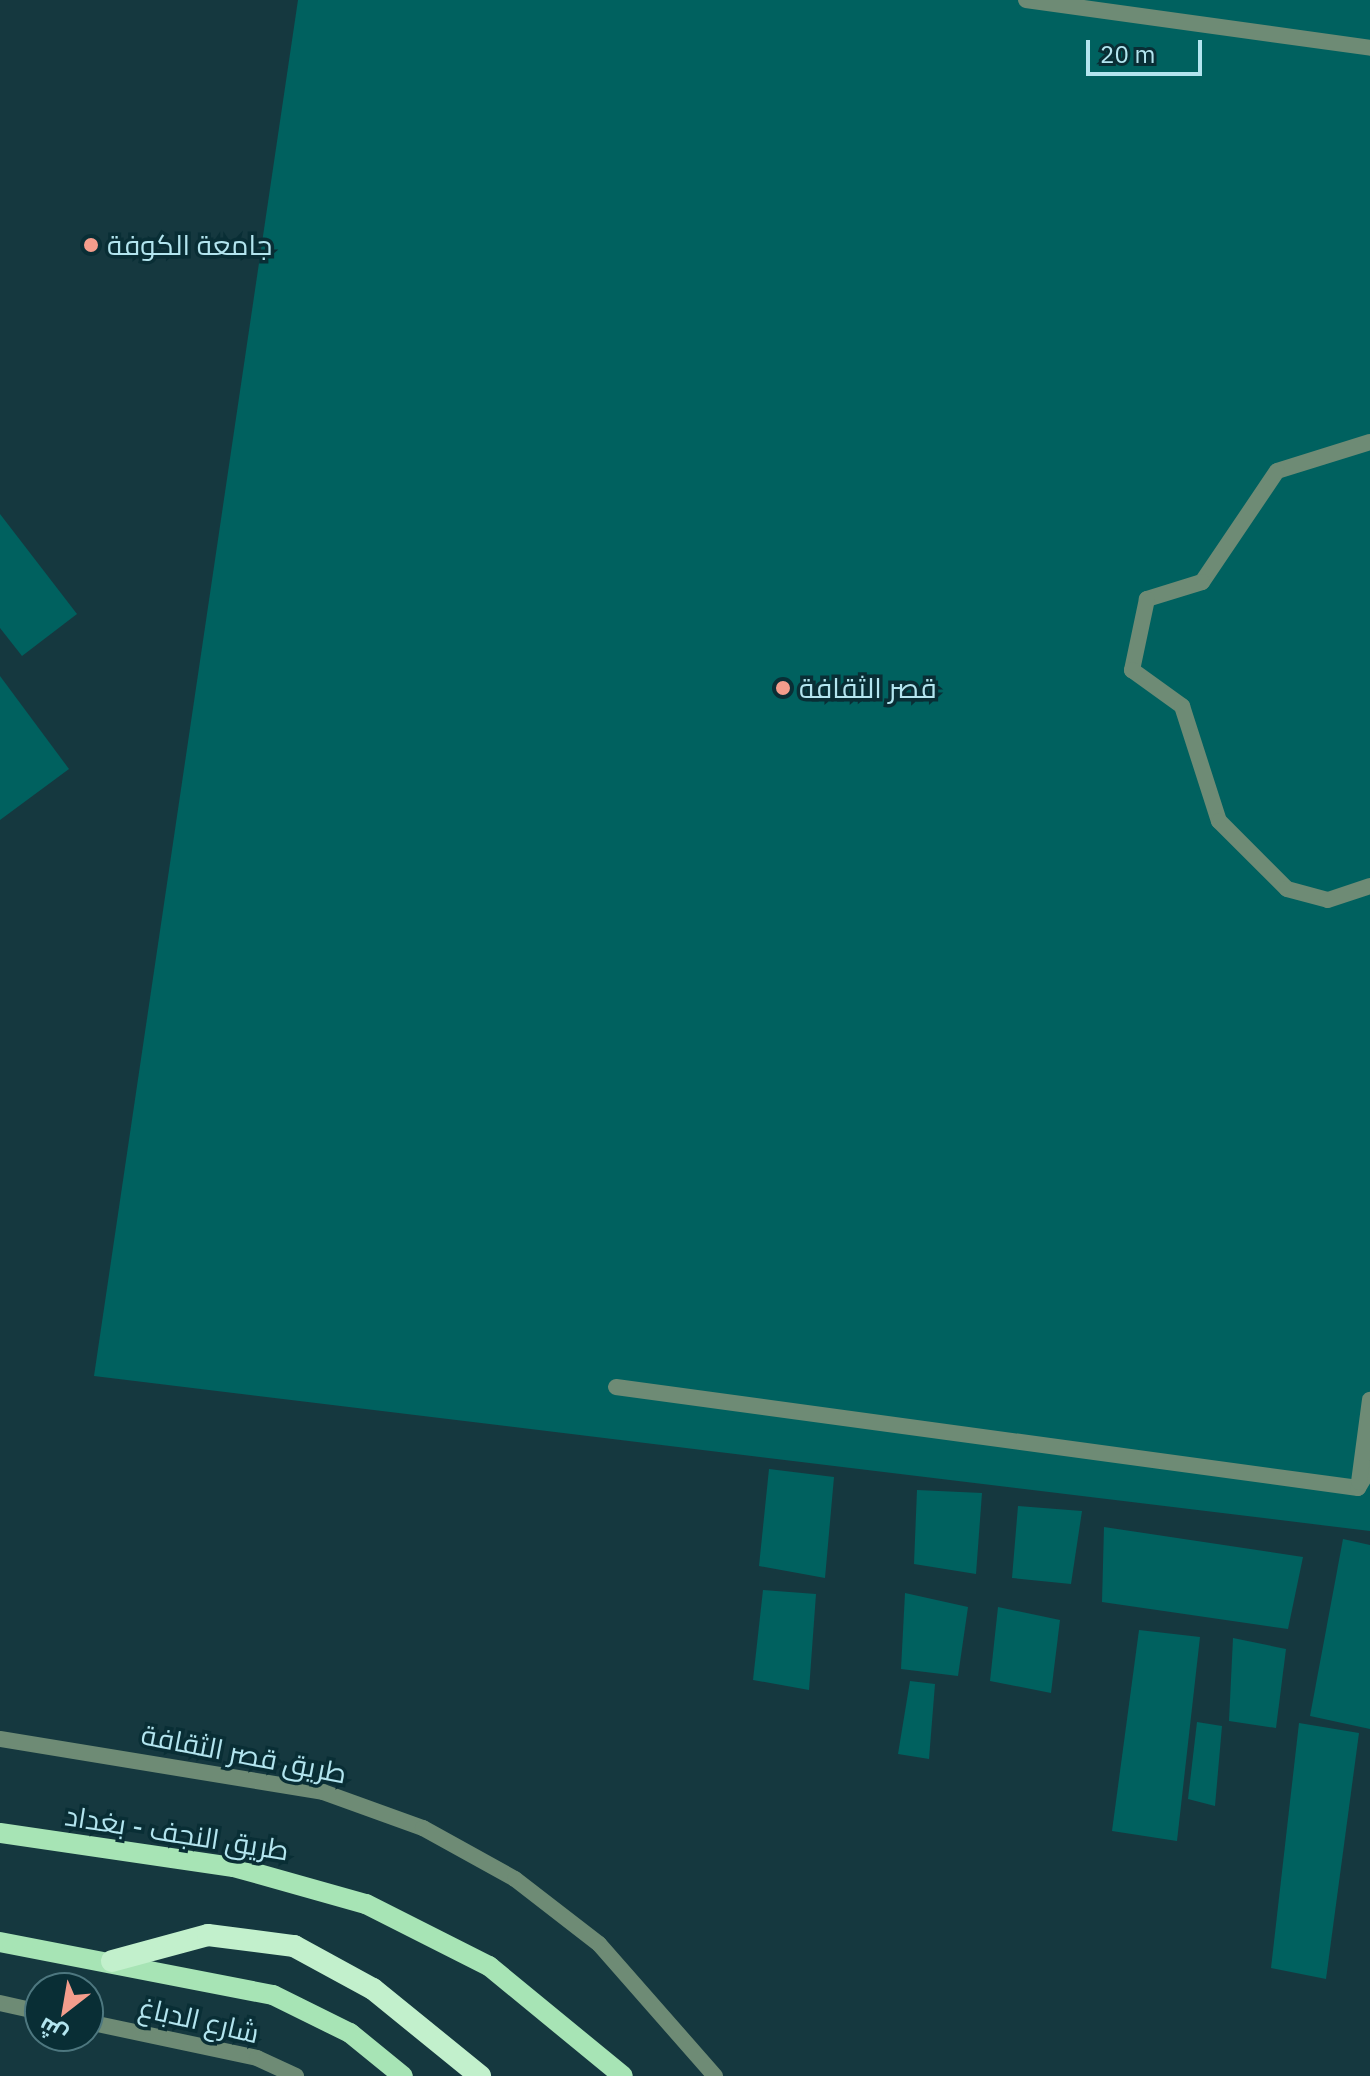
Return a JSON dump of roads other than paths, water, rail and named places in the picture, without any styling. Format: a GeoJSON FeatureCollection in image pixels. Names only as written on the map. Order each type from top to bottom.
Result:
{"type":"FeatureCollection","features":[{"type":"Feature","properties":{"kind":"highway"},"geometry":{"type":"LineString","coordinates":[[112,1961],[208,1935],[294,1946],[386,1998],[480,2076]]}},
{"type":"Feature","properties":{"kind":"main road","name":"طريق النجف - بغداد"},"geometry":{"type":"LineString","coordinates":[[0,1833],[234,1867],[366,1904],[489,1966],[623,2076]]}},
{"type":"Feature","properties":{"kind":"main road"},"geometry":{"type":"LineString","coordinates":[[0,1942],[112,1961],[273,1995],[350,2033],[403,2076]]}},
{"type":"Feature","properties":{"kind":"street"},"geometry":{"type":"LineString","coordinates":[[1026,0],[1370,48]]}},
{"type":"Feature","properties":{"kind":"street"},"geometry":{"type":"LineString","coordinates":[[1370,442],[1277,471],[1202,582],[1147,599],[1132,670],[1182,706],[1219,821],[1287,889],[1328,900],[1370,886]]}},
{"type":"Feature","properties":{"kind":"street"},"geometry":{"type":"LineString","coordinates":[[616,1387],[1358,1488]]}},
{"type":"Feature","properties":{"kind":"street"},"geometry":{"type":"LineString","coordinates":[[1358,1488],[1370,1400]]}},
{"type":"Feature","properties":{"kind":"street"},"geometry":{"type":"LineString","coordinates":[[1358,1488],[1370,1468]]}},
{"type":"Feature","properties":{"kind":"street","name":"طريق قصر الثقافة"},"geometry":{"type":"LineString","coordinates":[[0,1739],[323,1792],[423,1828],[515,1879],[599,1944],[715,2076]]}},
{"type":"Feature","properties":{"kind":"street"},"geometry":{"type":"LineString","coordinates":[[0,2003],[24,2008]]}},
{"type":"Feature","properties":{"kind":"street","name":"شارع الدباغ"},"geometry":{"type":"LineString","coordinates":[[104,2025],[257,2058],[296,2076]]}},
{"type":"Feature","properties":{"kind":"place","name":"جامعة الكوفة"},"geometry":{"type":"Point","coordinates":[91,245]}},
{"type":"Feature","properties":{"kind":"place","name":"قصر الثقافة"},"geometry":{"type":"Point","coordinates":[783,688]}}]}
